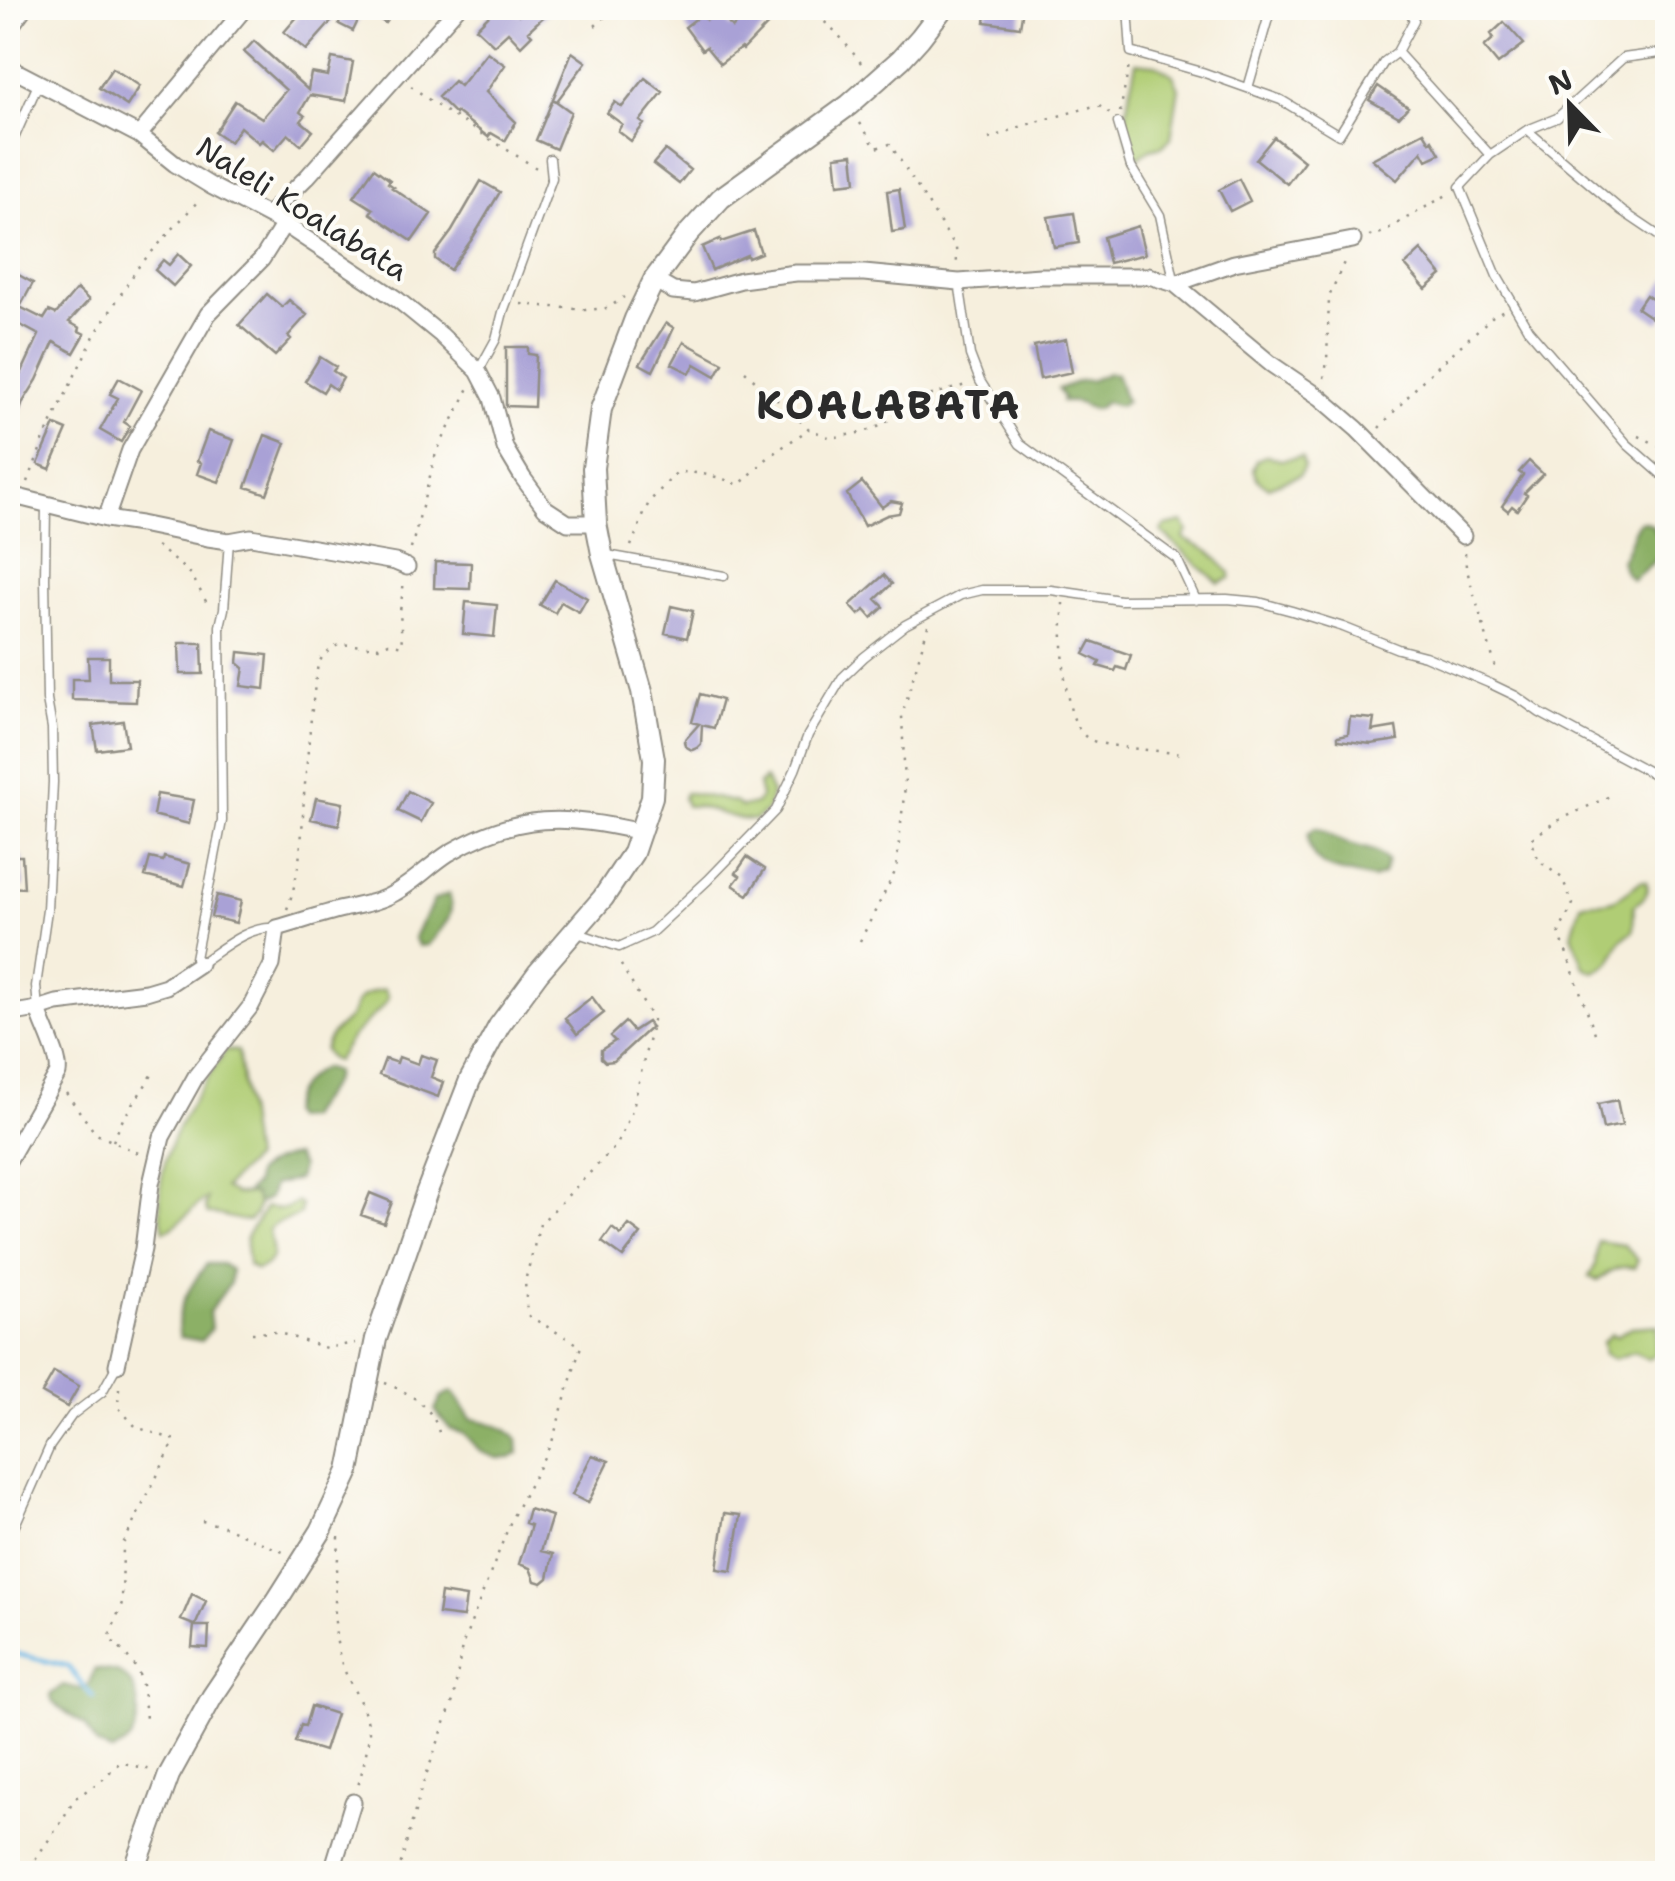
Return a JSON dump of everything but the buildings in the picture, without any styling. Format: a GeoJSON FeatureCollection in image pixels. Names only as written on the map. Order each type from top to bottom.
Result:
{"type":"FeatureCollection","features":[{"type":"Feature","properties":{"kind":"street"},"geometry":{"type":"LineString","coordinates":[[8,30],[24,8]]}},
{"type":"Feature","properties":{"kind":"street"},"geometry":{"type":"LineString","coordinates":[[139,134],[244,8]]}},
{"type":"Feature","properties":{"kind":"street"},"geometry":{"type":"LineString","coordinates":[[268,215],[308,176],[456,8]]}},
{"type":"Feature","properties":{"kind":"street"},"geometry":{"type":"LineString","coordinates":[[133,1874],[169,1775],[212,1698],[303,1560],[348,1471],[376,1339],[470,1080],[499,1026],[603,898],[633,853],[641,832],[652,797],[654,759],[642,691],[602,554],[593,468],[600,410],[649,289],[688,234],[722,198],[876,81],[920,38],[943,8]]}},
{"type":"Feature","properties":{"kind":"street","name":"Naleli Koalabata"},"geometry":{"type":"LineString","coordinates":[[8,67],[139,134],[175,164],[284,224],[398,300],[442,335],[478,371],[492,398],[505,448],[545,508],[568,524],[596,522]]}},
{"type":"Feature","properties":{"kind":"street"},"geometry":{"type":"LineString","coordinates":[[106,519],[130,450],[208,314],[262,259],[284,224]]}},
{"type":"Feature","properties":{"kind":"street"},"geometry":{"type":"LineString","coordinates":[[1174,284],[1234,263],[1353,240]]}},
{"type":"Feature","properties":{"kind":"street"},"geometry":{"type":"LineString","coordinates":[[649,289],[694,293],[741,280],[796,272],[864,273],[959,282],[1040,276],[1149,276],[1174,284],[1271,364],[1321,398],[1463,536]]}},
{"type":"Feature","properties":{"kind":"street"},"geometry":{"type":"LineString","coordinates":[[15,497],[106,519],[229,541],[252,537],[407,566]]}},
{"type":"Feature","properties":{"kind":"street"},"geometry":{"type":"LineString","coordinates":[[117,1365],[143,1250],[162,1137],[196,1076],[251,1006],[272,966],[277,928],[366,906],[409,886],[451,852],[526,821],[571,821],[641,832]]}},
{"type":"Feature","properties":{"kind":"street"},"geometry":{"type":"LineString","coordinates":[[8,1014],[156,989],[199,964]]}},
{"type":"Feature","properties":{"kind":"street"},"geometry":{"type":"LineString","coordinates":[[8,1161],[60,1066],[38,1010]]}},
{"type":"Feature","properties":{"kind":"street"},"geometry":{"type":"LineString","coordinates":[[331,1874],[353,1802]]}},
{"type":"Feature","properties":{"kind":"lane"},"geometry":{"type":"LineString","coordinates":[[1128,8],[1131,52],[1281,100],[1339,135],[1384,62],[1397,52],[1414,20],[1408,8]]}},
{"type":"Feature","properties":{"kind":"lane"},"geometry":{"type":"LineString","coordinates":[[1248,88],[1271,8]]}},
{"type":"Feature","properties":{"kind":"lane"},"geometry":{"type":"LineString","coordinates":[[1397,52],[1490,156]]}},
{"type":"Feature","properties":{"kind":"lane"},"geometry":{"type":"LineString","coordinates":[[1668,52],[1622,58],[1558,118],[1527,130],[1490,156],[1460,186],[1497,276],[1528,329],[1627,444],[1668,480]]}},
{"type":"Feature","properties":{"kind":"lane"},"geometry":{"type":"LineString","coordinates":[[8,152],[39,82]]}},
{"type":"Feature","properties":{"kind":"lane"},"geometry":{"type":"LineString","coordinates":[[1118,123],[1132,168],[1160,215],[1174,284]]}},
{"type":"Feature","properties":{"kind":"lane"},"geometry":{"type":"LineString","coordinates":[[1527,130],[1622,210],[1668,242]]}},
{"type":"Feature","properties":{"kind":"lane"},"geometry":{"type":"LineString","coordinates":[[478,371],[496,340],[552,178],[550,159]]}},
{"type":"Feature","properties":{"kind":"lane"},"geometry":{"type":"LineString","coordinates":[[959,282],[970,355],[980,381],[1020,444],[1177,560],[1196,600]]}},
{"type":"Feature","properties":{"kind":"lane"},"geometry":{"type":"LineString","coordinates":[[38,1010],[36,986],[47,910],[53,782],[47,700],[46,505]]}},
{"type":"Feature","properties":{"kind":"lane"},"geometry":{"type":"LineString","coordinates":[[229,541],[220,626],[222,821],[195,958],[199,964],[248,934],[277,928]]}},
{"type":"Feature","properties":{"kind":"lane"},"geometry":{"type":"LineString","coordinates":[[602,554],[724,576]]}},
{"type":"Feature","properties":{"kind":"lane"},"geometry":{"type":"LineString","coordinates":[[574,932],[619,947],[652,932],[776,810],[808,735],[842,678],[926,612],[961,595],[982,590],[1063,592],[1120,600],[1227,599],[1292,611],[1424,656],[1491,684],[1668,782]]}},
{"type":"Feature","properties":{"kind":"lane"},"geometry":{"type":"LineString","coordinates":[[8,1541],[50,1446],[72,1415],[102,1392],[117,1365]]}},
{"type":"Feature","properties":{"kind":"path"},"geometry":{"type":"LineString","coordinates":[[595,26],[614,8]]}},
{"type":"Feature","properties":{"kind":"path"},"geometry":{"type":"LineString","coordinates":[[809,8],[876,81]]}},
{"type":"Feature","properties":{"kind":"path"},"geometry":{"type":"LineString","coordinates":[[1647,8],[1668,28]]}},
{"type":"Feature","properties":{"kind":"path"},"geometry":{"type":"LineString","coordinates":[[1118,123],[1131,52]]}},
{"type":"Feature","properties":{"kind":"path"},"geometry":{"type":"LineString","coordinates":[[398,76],[440,108],[552,178]]}},
{"type":"Feature","properties":{"kind":"path"},"geometry":{"type":"LineString","coordinates":[[849,104],[876,148],[890,144],[956,248],[959,282]]}},
{"type":"Feature","properties":{"kind":"path"},"geometry":{"type":"LineString","coordinates":[[988,139],[1098,106],[1118,123]]}},
{"type":"Feature","properties":{"kind":"path"},"geometry":{"type":"LineString","coordinates":[[15,497],[94,336],[139,266],[211,186]]}},
{"type":"Feature","properties":{"kind":"path"},"geometry":{"type":"LineString","coordinates":[[1321,398],[1330,297],[1353,240],[1381,233],[1460,186]]}},
{"type":"Feature","properties":{"kind":"path"},"geometry":{"type":"LineString","coordinates":[[507,303],[586,310],[608,308],[625,296],[649,289]]}},
{"type":"Feature","properties":{"kind":"path"},"geometry":{"type":"LineString","coordinates":[[1368,440],[1423,380],[1493,316],[1514,304]]}},
{"type":"Feature","properties":{"kind":"path"},"geometry":{"type":"LineString","coordinates":[[746,370],[809,429],[831,438],[883,425],[898,411],[932,395],[980,381]]}},
{"type":"Feature","properties":{"kind":"path"},"geometry":{"type":"LineString","coordinates":[[277,928],[294,889],[301,851],[318,664],[339,644],[402,646],[400,611],[407,566],[436,453],[478,371]]}},
{"type":"Feature","properties":{"kind":"path"},"geometry":{"type":"LineString","coordinates":[[626,557],[649,502],[677,472],[708,474],[738,484],[809,429]]}},
{"type":"Feature","properties":{"kind":"path"},"geometry":{"type":"LineString","coordinates":[[1627,444],[1636,435],[1668,450]]}},
{"type":"Feature","properties":{"kind":"path"},"geometry":{"type":"LineString","coordinates":[[140,524],[160,551],[191,574],[220,626]]}},
{"type":"Feature","properties":{"kind":"path"},"geometry":{"type":"LineString","coordinates":[[1463,536],[1466,568],[1495,665],[1491,684]]}},
{"type":"Feature","properties":{"kind":"path"},"geometry":{"type":"LineString","coordinates":[[1063,592],[1066,693],[1077,724],[1087,738],[1182,754]]}},
{"type":"Feature","properties":{"kind":"path"},"geometry":{"type":"LineString","coordinates":[[860,941],[896,870],[905,786],[902,716],[929,624],[926,612]]}},
{"type":"Feature","properties":{"kind":"path"},"geometry":{"type":"LineString","coordinates":[[1595,1033],[1559,932],[1573,904],[1562,878],[1540,861],[1531,839],[1610,796]]}},
{"type":"Feature","properties":{"kind":"path"},"geometry":{"type":"LineString","coordinates":[[398,1874],[420,1789],[453,1701],[462,1646],[512,1518],[552,1442],[581,1346],[527,1316],[525,1280],[540,1224],[617,1144],[633,1108],[653,1020],[617,959],[619,947]]}},
{"type":"Feature","properties":{"kind":"path"},"geometry":{"type":"LineString","coordinates":[[112,1142],[122,1119],[154,1072]]}},
{"type":"Feature","properties":{"kind":"path"},"geometry":{"type":"LineString","coordinates":[[58,1073],[62,1087],[96,1134],[156,1160]]}},
{"type":"Feature","properties":{"kind":"path"},"geometry":{"type":"LineString","coordinates":[[252,1333],[276,1332],[326,1348],[376,1339]]}},
{"type":"Feature","properties":{"kind":"path"},"geometry":{"type":"LineString","coordinates":[[117,1365],[118,1408],[136,1426],[176,1440],[122,1544],[122,1603],[109,1638],[133,1661],[143,1683],[146,1719]]}},
{"type":"Feature","properties":{"kind":"path"},"geometry":{"type":"LineString","coordinates":[[369,1378],[417,1398],[438,1426],[440,1438]]}},
{"type":"Feature","properties":{"kind":"path"},"geometry":{"type":"LineString","coordinates":[[202,1521],[303,1560]]}},
{"type":"Feature","properties":{"kind":"path"},"geometry":{"type":"LineString","coordinates":[[340,1531],[333,1601],[336,1629],[341,1662],[369,1731],[353,1802]]}},
{"type":"Feature","properties":{"kind":"path"},"geometry":{"type":"LineString","coordinates":[[22,1874],[60,1824],[74,1798],[101,1781],[120,1762],[169,1775]]}},
{"type":"Feature","properties":{"kind":"green space"},"geometry":{"type":"Polygon","coordinates":[[[1136,62],[1155,64],[1173,75],[1179,88],[1171,138],[1138,158],[1127,138],[1126,125],[1136,62]]]}},
{"type":"Feature","properties":{"kind":"green space"},"geometry":{"type":"Polygon","coordinates":[[[1116,374],[1126,401],[1120,406],[1105,402],[1093,409],[1062,402],[1058,389],[1116,374]]]}},
{"type":"Feature","properties":{"kind":"green space"},"geometry":{"type":"Polygon","coordinates":[[[1267,455],[1280,460],[1302,457],[1304,466],[1300,475],[1268,487],[1253,470],[1257,460],[1267,455]]]}},
{"type":"Feature","properties":{"kind":"green space"},"geometry":{"type":"Polygon","coordinates":[[[1644,521],[1652,525],[1663,549],[1632,580],[1621,560],[1636,527],[1644,521]]]}},
{"type":"Feature","properties":{"kind":"green space"},"geometry":{"type":"Polygon","coordinates":[[[1183,522],[1188,531],[1184,538],[1210,552],[1231,573],[1231,578],[1219,583],[1161,532],[1165,526],[1183,522]]]}},
{"type":"Feature","properties":{"kind":"green space"},"geometry":{"type":"Polygon","coordinates":[[[765,779],[772,793],[767,811],[754,820],[686,806],[683,798],[685,793],[691,793],[742,807],[756,804],[761,797],[758,785],[765,779]]]}},
{"type":"Feature","properties":{"kind":"green space"},"geometry":{"type":"Polygon","coordinates":[[[1315,828],[1382,856],[1387,861],[1383,874],[1373,879],[1321,864],[1310,847],[1308,834],[1315,828]]]}},
{"type":"Feature","properties":{"kind":"green space"},"geometry":{"type":"Polygon","coordinates":[[[1646,881],[1647,889],[1634,906],[1633,931],[1620,942],[1606,966],[1594,972],[1584,967],[1572,934],[1581,904],[1613,900],[1646,881]]]}},
{"type":"Feature","properties":{"kind":"green space"},"geometry":{"type":"Polygon","coordinates":[[[449,894],[451,909],[446,922],[428,945],[419,946],[414,938],[434,900],[449,894]]]}},
{"type":"Feature","properties":{"kind":"green space"},"geometry":{"type":"Polygon","coordinates":[[[384,989],[388,997],[384,1005],[351,1038],[336,1061],[330,1059],[324,1051],[330,1037],[361,998],[384,989]]]}},
{"type":"Feature","properties":{"kind":"green space"},"geometry":{"type":"Polygon","coordinates":[[[226,1050],[238,1051],[253,1159],[224,1188],[235,1194],[254,1194],[258,1204],[255,1215],[249,1221],[208,1214],[207,1198],[164,1231],[160,1205],[166,1157],[186,1113],[226,1050]]]}},
{"type":"Feature","properties":{"kind":"green space"},"geometry":{"type":"Polygon","coordinates":[[[323,1068],[335,1072],[331,1084],[307,1118],[293,1119],[289,1113],[296,1092],[323,1068]]]}},
{"type":"Feature","properties":{"kind":"green space"},"geometry":{"type":"Polygon","coordinates":[[[295,1156],[301,1167],[298,1179],[273,1185],[269,1198],[258,1204],[254,1194],[246,1193],[255,1184],[256,1173],[280,1159],[295,1156]]]}},
{"type":"Feature","properties":{"kind":"green space"},"geometry":{"type":"Polygon","coordinates":[[[297,1202],[301,1205],[300,1214],[269,1229],[273,1253],[269,1262],[256,1270],[248,1265],[246,1238],[265,1207],[281,1209],[297,1202]]]}},
{"type":"Feature","properties":{"kind":"green space"},"geometry":{"type":"Polygon","coordinates":[[[1598,1241],[1624,1245],[1638,1260],[1634,1268],[1619,1268],[1598,1280],[1589,1277],[1598,1241]]]}},
{"type":"Feature","properties":{"kind":"green space"},"geometry":{"type":"Polygon","coordinates":[[[207,1264],[222,1264],[231,1270],[230,1283],[209,1312],[211,1329],[201,1341],[180,1337],[181,1308],[207,1264]]]}},
{"type":"Feature","properties":{"kind":"green space"},"geometry":{"type":"Polygon","coordinates":[[[1658,1325],[1655,1355],[1648,1359],[1634,1352],[1614,1359],[1604,1354],[1602,1342],[1611,1334],[1616,1336],[1631,1327],[1658,1325]]]}},
{"type":"Feature","properties":{"kind":"green space"},"geometry":{"type":"Polygon","coordinates":[[[453,1391],[471,1419],[496,1425],[518,1439],[519,1453],[511,1458],[497,1458],[481,1452],[465,1434],[450,1429],[435,1410],[441,1397],[453,1391]]]}},
{"type":"Feature","properties":{"kind":"green space"},"geometry":{"type":"Polygon","coordinates":[[[95,1669],[126,1678],[137,1702],[137,1721],[131,1738],[112,1752],[96,1744],[86,1726],[53,1703],[50,1695],[63,1685],[81,1689],[88,1685],[95,1669]]]}},
{"type":"Feature","properties":{"kind":"waterway"},"geometry":{"type":"LineString","coordinates":[[8,1652],[67,1666],[93,1697]]}},
{"type":"Feature","properties":{"kind":"district","name":"KOALABATA"},"geometry":{"type":"Point","coordinates":[889,405]}}]}
